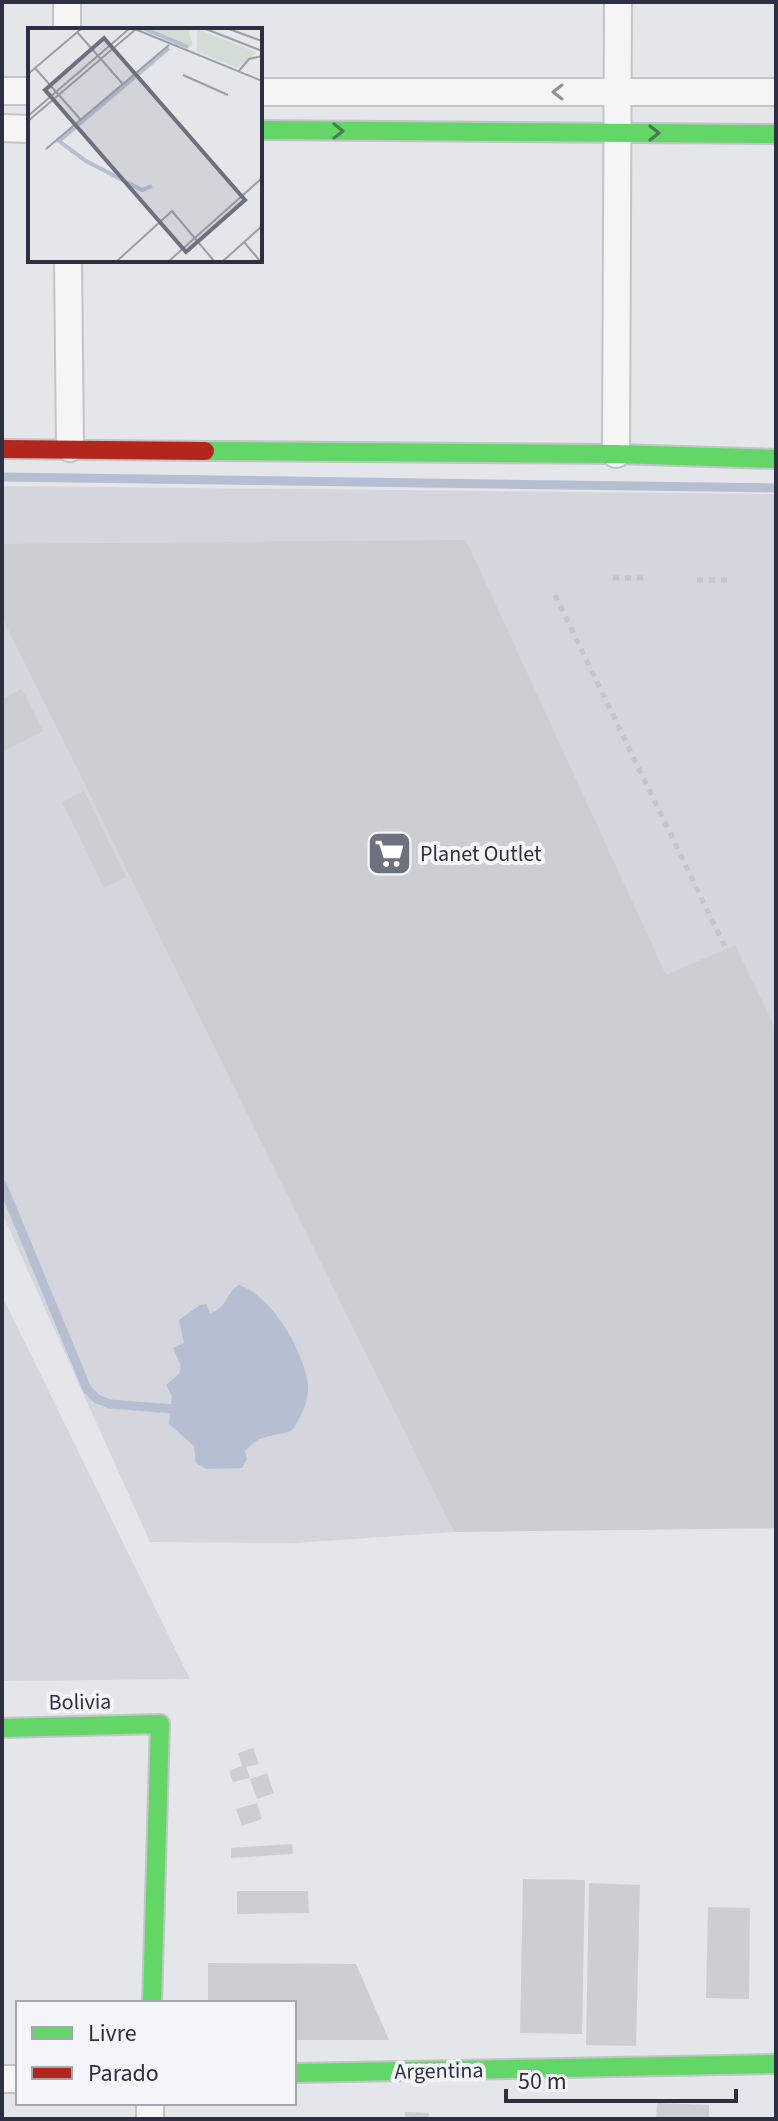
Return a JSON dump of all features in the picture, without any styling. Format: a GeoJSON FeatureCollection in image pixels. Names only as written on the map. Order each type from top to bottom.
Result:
{"type":"FeatureCollection","features":[{"type":"Feature","properties":{"kind":"street"},"geometry":{"type":"LineString","coordinates":[[67,2],[67,28]]}},
{"type":"Feature","properties":{"kind":"street"},"geometry":{"type":"LineString","coordinates":[[616,454],[618,2]]}},
{"type":"Feature","properties":{"kind":"street"},"geometry":{"type":"LineString","coordinates":[[2,91],[28,91]]}},
{"type":"Feature","properties":{"kind":"street"},"geometry":{"type":"LineString","coordinates":[[262,92],[776,92]]}},
{"type":"Feature","properties":{"kind":"street"},"geometry":{"type":"LineString","coordinates":[[2,128],[28,129]]}},
{"type":"Feature","properties":{"kind":"street"},"geometry":{"type":"LineString","coordinates":[[262,130],[776,134]]}},
{"type":"Feature","properties":{"kind":"street"},"geometry":{"type":"LineString","coordinates":[[68,262],[70,448]]}},
{"type":"Feature","properties":{"kind":"street"},"geometry":{"type":"LineString","coordinates":[[2,449],[616,454],[776,459]]}},
{"type":"Feature","properties":{"kind":"street","name":"Bolivia"},"geometry":{"type":"LineString","coordinates":[[2,1728],[160,1724],[152,2001]]}},
{"type":"Feature","properties":{"kind":"street","name":"Argentina"},"geometry":{"type":"LineString","coordinates":[[296,2073],[776,2064]]}},
{"type":"Feature","properties":{"kind":"path"},"geometry":{"type":"LineString","coordinates":[[613,578],[645,578]]}},
{"type":"Feature","properties":{"kind":"path"},"geometry":{"type":"LineString","coordinates":[[697,580],[731,580]]}},
{"type":"Feature","properties":{"kind":"path"},"geometry":{"type":"LineString","coordinates":[[555,595],[726,949]]}},
{"type":"Feature","properties":{"kind":"shaded area","name":"Planet Outlet"},"geometry":{"type":"Polygon","coordinates":[[[2,486],[776,494],[776,1528],[454,1532],[295,1543],[150,1542],[2,1213],[2,486]]]}},
{"type":"Feature","properties":{"kind":"shaded area"},"geometry":{"type":"Polygon","coordinates":[[[2,1296],[190,1679],[2,1681],[2,1296]]]}},
{"type":"Feature","properties":{"kind":"water"},"geometry":{"type":"Polygon","coordinates":[[[239,1285],[263,1300],[284,1326],[305,1371],[307,1397],[291,1431],[262,1438],[251,1445],[245,1451],[247,1459],[242,1468],[206,1469],[196,1463],[194,1446],[169,1424],[172,1396],[166,1385],[179,1374],[181,1366],[173,1348],[184,1343],[179,1320],[200,1305],[206,1304],[210,1313],[216,1311],[239,1285]]]}},
{"type":"Feature","properties":{"kind":"building"},"geometry":{"type":"Polygon","coordinates":[[[466,540],[666,975],[735,945],[776,1030],[776,1528],[454,1532],[2,617],[2,544],[466,540]]]}},
{"type":"Feature","properties":{"kind":"building"},"geometry":{"type":"Polygon","coordinates":[[[22,689],[43,731],[4,751],[2,699],[22,689]]]}},
{"type":"Feature","properties":{"kind":"building"},"geometry":{"type":"Polygon","coordinates":[[[84,791],[126,877],[104,888],[62,802],[84,791]]]}},
{"type":"Feature","properties":{"kind":"building"},"geometry":{"type":"Polygon","coordinates":[[[253,1748],[259,1764],[246,1767],[250,1778],[233,1782],[229,1771],[242,1766],[238,1753],[253,1748]]]}},
{"type":"Feature","properties":{"kind":"building"},"geometry":{"type":"Polygon","coordinates":[[[267,1773],[274,1793],[257,1799],[250,1779],[267,1773]]]}},
{"type":"Feature","properties":{"kind":"building"},"geometry":{"type":"Polygon","coordinates":[[[257,1803],[262,1819],[242,1826],[236,1809],[257,1803]]]}},
{"type":"Feature","properties":{"kind":"building"},"geometry":{"type":"Polygon","coordinates":[[[292,1844],[293,1854],[231,1858],[231,1848],[292,1844]]]}},
{"type":"Feature","properties":{"kind":"building"},"geometry":{"type":"Polygon","coordinates":[[[523,1879],[585,1880],[582,2034],[520,2033],[523,1879]]]}},
{"type":"Feature","properties":{"kind":"building"},"geometry":{"type":"Polygon","coordinates":[[[589,1883],[640,1885],[636,2046],[586,2045],[589,1883]]]}},
{"type":"Feature","properties":{"kind":"building"},"geometry":{"type":"Polygon","coordinates":[[[237,1891],[308,1891],[309,1913],[237,1914],[237,1891]]]}},
{"type":"Feature","properties":{"kind":"building"},"geometry":{"type":"Polygon","coordinates":[[[708,1907],[750,1908],[749,1999],[706,1998],[708,1907]]]}},
{"type":"Feature","properties":{"kind":"building"},"geometry":{"type":"Polygon","coordinates":[[[208,1963],[356,1964],[389,2040],[296,2040],[296,2001],[208,2001],[208,1963]]]}},
{"type":"Feature","properties":{"kind":"building"},"geometry":{"type":"Polygon","coordinates":[[[657,2103],[709,2105],[709,2119],[656,2119],[657,2103]]]}},
{"type":"Feature","properties":{"kind":"building"},"geometry":{"type":"Polygon","coordinates":[[[405,2112],[429,2113],[429,2119],[405,2119],[405,2112]]]}},
{"type":"Feature","properties":{"kind":"waterway"},"geometry":{"type":"LineString","coordinates":[[2,477],[776,488]]}},
{"type":"Feature","properties":{"kind":"waterway"},"geometry":{"type":"LineString","coordinates":[[2,1184],[87,1389],[97,1399],[110,1404],[173,1409]]}},
{"type":"Feature","properties":{"kind":"traffic: fast"},"geometry":{"type":"LineString","coordinates":[[262,130],[776,134]]}},
{"type":"Feature","properties":{"kind":"traffic: fast"},"geometry":{"type":"LineString","coordinates":[[205,451],[616,454],[776,459]]}},
{"type":"Feature","properties":{"kind":"traffic: fast"},"geometry":{"type":"LineString","coordinates":[[2,1728],[160,1724],[152,2001]]}},
{"type":"Feature","properties":{"kind":"traffic: fast"},"geometry":{"type":"LineString","coordinates":[[296,2073],[776,2064]]}},
{"type":"Feature","properties":{"kind":"traffic: jam"},"geometry":{"type":"LineString","coordinates":[[2,449],[205,451]]}},
{"type":"Feature","properties":{"kind":"place","name":"Planet Outlet"},"geometry":{"type":"Point","coordinates":[389,854]}}]}
